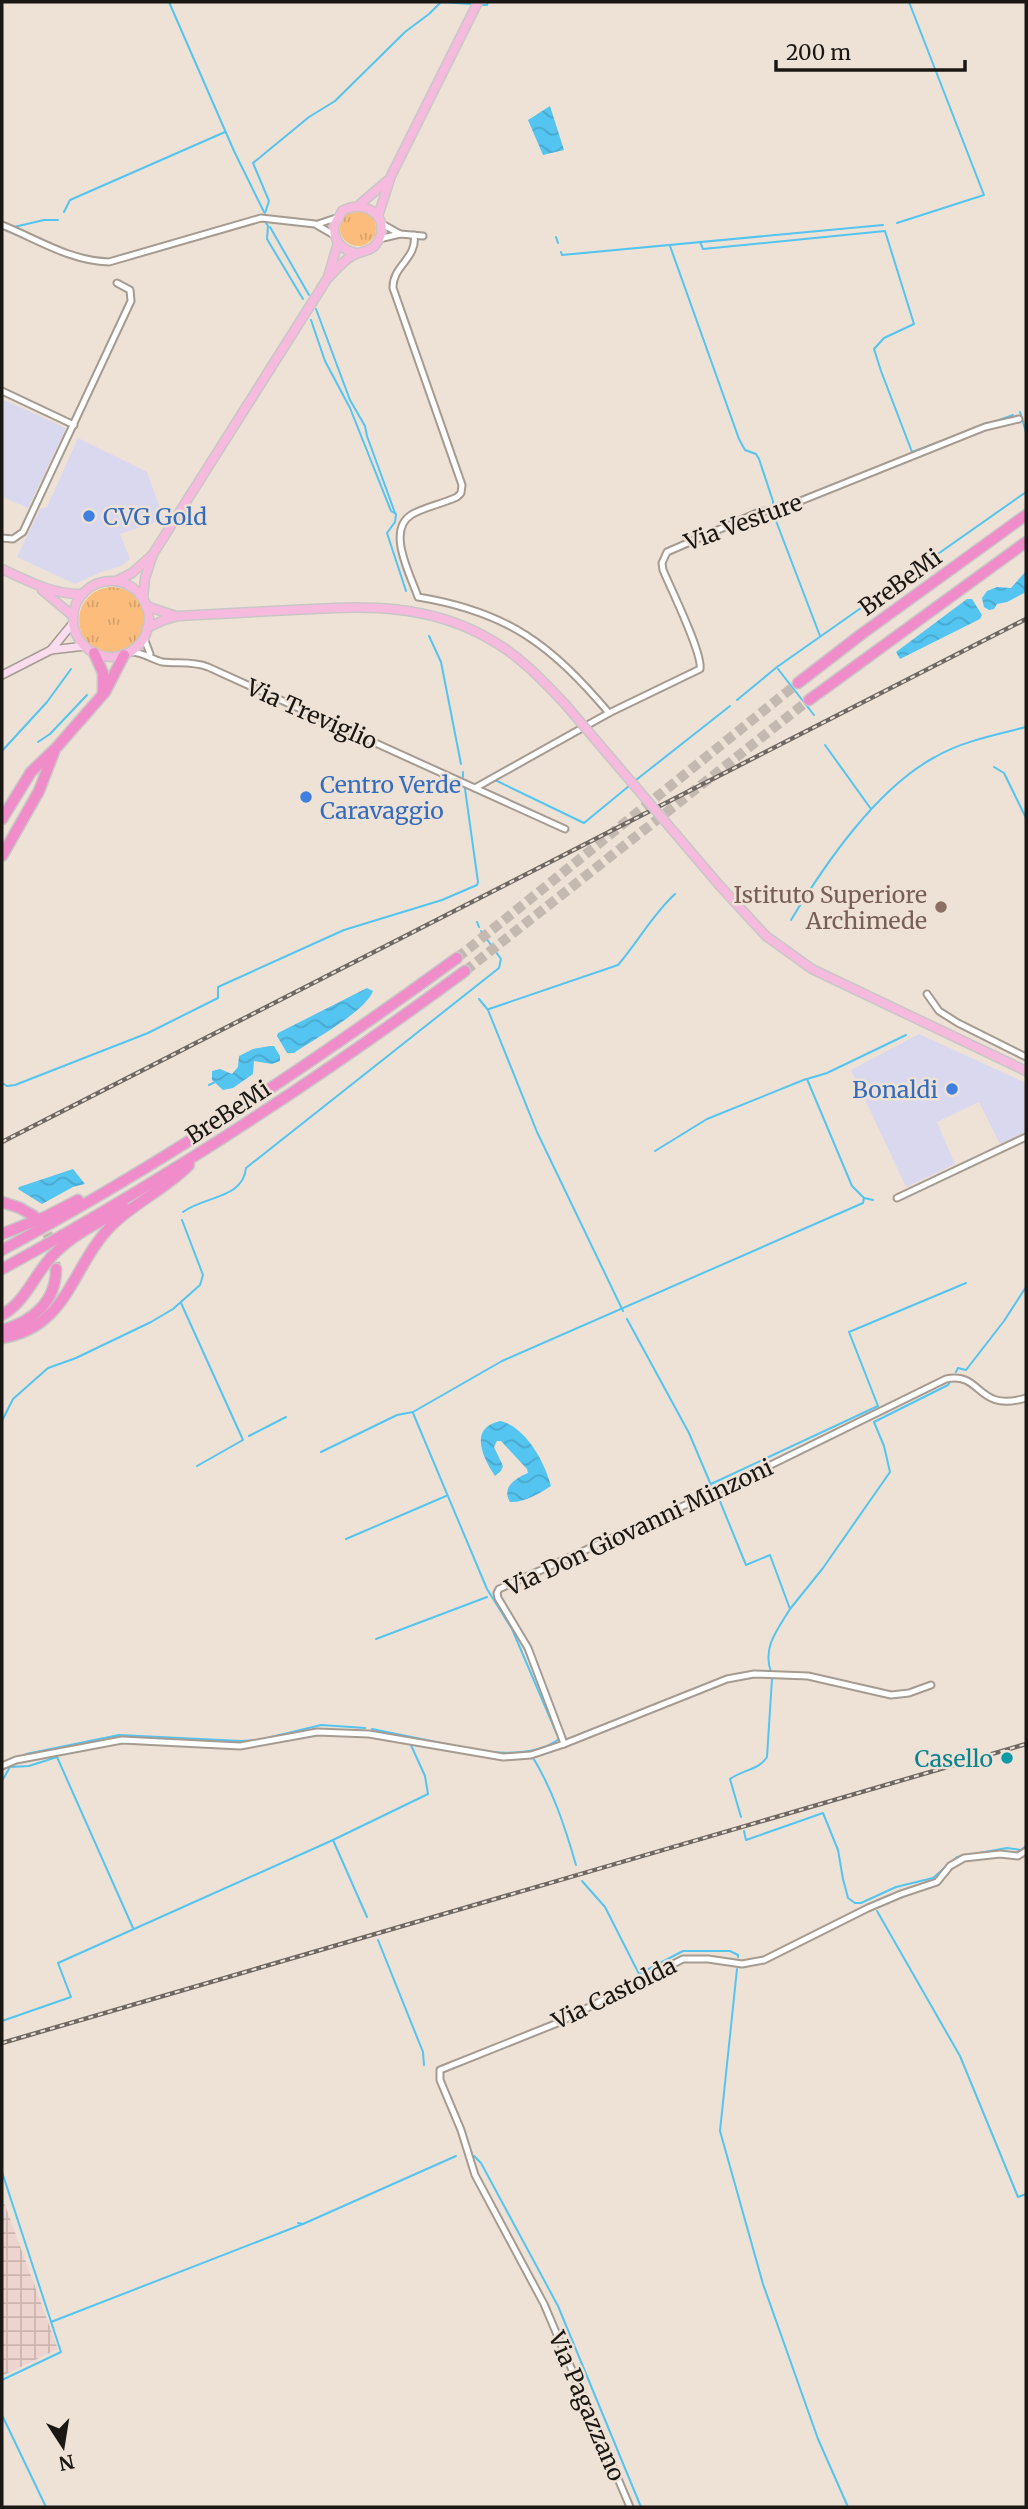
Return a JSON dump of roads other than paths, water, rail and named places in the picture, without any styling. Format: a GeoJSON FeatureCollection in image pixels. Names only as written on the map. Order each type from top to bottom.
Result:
{"type":"FeatureCollection","features":[{"type":"Feature","properties":{"kind":"highway","name":"BreBeMi"},"geometry":{"type":"LineString","coordinates":[[798,683],[1026,515]]}},
{"type":"Feature","properties":{"kind":"highway","name":"BreBeMi"},"geometry":{"type":"LineString","coordinates":[[809,700],[1026,542]]}},
{"type":"Feature","properties":{"kind":"highway"},"geometry":{"type":"LineString","coordinates":[[89,650],[103,673],[100,698]]}},
{"type":"Feature","properties":{"kind":"highway"},"geometry":{"type":"LineString","coordinates":[[2,819],[31,772],[56,748],[108,688],[127,653]]}},
{"type":"Feature","properties":{"kind":"highway"},"geometry":{"type":"LineString","coordinates":[[2,856],[39,791],[56,748]]}},
{"type":"Feature","properties":{"kind":"highway","name":"BreBeMi"},"geometry":{"type":"LineString","coordinates":[[2,1250],[130,1178],[343,1040],[457,958]]}},
{"type":"Feature","properties":{"kind":"highway","name":"BreBeMi"},"geometry":{"type":"LineString","coordinates":[[2,1269],[198,1155],[350,1055],[465,971]]}},
{"type":"Feature","properties":{"kind":"highway"},"geometry":{"type":"LineString","coordinates":[[2,1338],[24,1332],[43,1321],[63,1300],[107,1230],[126,1213],[169,1184],[198,1155]]}},
{"type":"Feature","properties":{"kind":"highway"},"geometry":{"type":"LineString","coordinates":[[2,1315],[20,1301],[48,1261],[65,1244],[146,1194],[163,1177]]}},
{"type":"Feature","properties":{"kind":"highway"},"geometry":{"type":"LineString","coordinates":[[5,1232],[130,1178]]}},
{"type":"Feature","properties":{"kind":"highway"},"geometry":{"type":"LineString","coordinates":[[2,1202],[34,1216]]}},
{"type":"Feature","properties":{"kind":"highway"},"geometry":{"type":"LineString","coordinates":[[2,1330],[26,1320],[43,1306],[54,1288],[56,1269]]}},
{"type":"Feature","properties":{"kind":"main road"},"geometry":{"type":"LineString","coordinates":[[2,675],[51,650],[89,650],[108,657],[127,653],[144,638],[147,628],[145,578],[153,554],[327,279],[356,253],[371,249],[379,239],[379,220],[391,176],[478,2]]}},
{"type":"Feature","properties":{"kind":"main road"},"geometry":{"type":"LineString","coordinates":[[327,279],[336,239],[336,218],[346,208],[359,205],[380,189],[391,176]]}},
{"type":"Feature","properties":{"kind":"main road"},"geometry":{"type":"LineString","coordinates":[[359,205],[368,208],[379,220]]}},
{"type":"Feature","properties":{"kind":"main road"},"geometry":{"type":"LineString","coordinates":[[336,239],[348,251],[356,253]]}},
{"type":"Feature","properties":{"kind":"main road"},"geometry":{"type":"LineString","coordinates":[[51,650],[73,619],[83,594],[97,584],[112,582],[132,573],[153,554]]}},
{"type":"Feature","properties":{"kind":"main road"},"geometry":{"type":"LineString","coordinates":[[2,569],[34,584],[64,593],[83,594]]}},
{"type":"Feature","properties":{"kind":"main road"},"geometry":{"type":"LineString","coordinates":[[112,582],[127,585],[145,603],[179,616]]}},
{"type":"Feature","properties":{"kind":"main road"},"geometry":{"type":"LineString","coordinates":[[34,584],[63,605],[73,619],[78,638],[89,650]]}},
{"type":"Feature","properties":{"kind":"main road"},"geometry":{"type":"LineString","coordinates":[[147,628],[179,616],[370,607],[412,611],[455,622],[493,641],[524,664],[565,704],[761,932],[787,953],[838,982],[1026,1071]]}},
{"type":"Feature","properties":{"kind":"street"},"geometry":{"type":"LineString","coordinates":[[2,225],[87,261],[109,262],[261,218],[315,224],[336,218]]}},
{"type":"Feature","properties":{"kind":"street"},"geometry":{"type":"LineString","coordinates":[[379,220],[400,234]]}},
{"type":"Feature","properties":{"kind":"street"},"geometry":{"type":"LineString","coordinates":[[315,224],[336,239]]}},
{"type":"Feature","properties":{"kind":"street"},"geometry":{"type":"LineString","coordinates":[[379,239],[400,234],[423,236]]}},
{"type":"Feature","properties":{"kind":"street"},"geometry":{"type":"LineString","coordinates":[[414,235],[413,252],[396,273],[393,285],[462,485],[457,497],[408,516],[401,528],[401,551],[418,597],[479,611],[528,634],[564,663],[609,713]]}},
{"type":"Feature","properties":{"kind":"street"},"geometry":{"type":"LineString","coordinates":[[2,538],[13,539],[23,532],[131,301],[130,290],[117,283]]}},
{"type":"Feature","properties":{"kind":"street"},"geometry":{"type":"LineString","coordinates":[[2,391],[74,425]]}},
{"type":"Feature","properties":{"kind":"street","name":"Via Vesture"},"geometry":{"type":"LineString","coordinates":[[472,786],[609,713],[700,669],[696,648],[663,570],[662,563],[667,552],[757,513],[788,506],[985,427],[1019,419]]}},
{"type":"Feature","properties":{"kind":"street"},"geometry":{"type":"LineString","coordinates":[[144,638],[152,657]]}},
{"type":"Feature","properties":{"kind":"street","name":"Via Treviglio"},"geometry":{"type":"LineString","coordinates":[[127,653],[160,661],[194,663],[208,667],[565,829]]}},
{"type":"Feature","properties":{"kind":"street"},"geometry":{"type":"LineString","coordinates":[[927,994],[939,1011],[970,1030],[1026,1057]]}},
{"type":"Feature","properties":{"kind":"street"},"geometry":{"type":"LineString","coordinates":[[897,1198],[1026,1137]]}},
{"type":"Feature","properties":{"kind":"street","name":"Via Don Giovanni Minzoni"},"geometry":{"type":"LineString","coordinates":[[564,1744],[528,1648],[498,1598],[499,1589],[732,1484],[946,1379],[954,1377],[967,1380],[995,1401],[1026,1398]]}},
{"type":"Feature","properties":{"kind":"street"},"geometry":{"type":"LineString","coordinates":[[2,1766],[16,1760],[122,1740],[240,1746],[317,1732],[369,1734],[503,1757],[531,1755],[742,1675],[823,1678],[891,1695],[909,1693],[931,1685]]}},
{"type":"Feature","properties":{"kind":"street","name":"Via Castolda"},"geometry":{"type":"LineString","coordinates":[[544,2304],[475,2175],[461,2130],[440,2080],[440,2070],[560,2022],[683,1959],[708,1959],[742,1964],[764,1961],[868,1908],[937,1882],[950,1866],[964,1858],[1000,1854],[1017,1856],[1026,1851]]}},
{"type":"Feature","properties":{"kind":"street","name":"Via Pagazzano"},"geometry":{"type":"LineString","coordinates":[[544,2304],[630,2507]]}},
{"type":"Feature","properties":{"kind":"water"},"geometry":{"type":"Polygon","coordinates":[[[550,106],[564,150],[543,155],[528,120],[550,106]]]}},
{"type":"Feature","properties":{"kind":"water"},"geometry":{"type":"Polygon","coordinates":[[[1026,571],[1026,592],[997,604],[994,609],[984,607],[982,598],[987,591],[997,587],[1011,588],[1026,571]]]}},
{"type":"Feature","properties":{"kind":"water"},"geometry":{"type":"Polygon","coordinates":[[[967,599],[972,599],[982,615],[980,619],[900,659],[896,652],[967,599]]]}},
{"type":"Feature","properties":{"kind":"water"},"geometry":{"type":"Polygon","coordinates":[[[367,988],[373,991],[360,1008],[294,1053],[287,1053],[277,1036],[278,1033],[367,988]]]}},
{"type":"Feature","properties":{"kind":"water"},"geometry":{"type":"Polygon","coordinates":[[[274,1046],[280,1061],[272,1064],[254,1061],[253,1074],[233,1088],[223,1090],[212,1080],[212,1071],[220,1069],[232,1074],[238,1067],[239,1056],[253,1049],[274,1046]]]}},
{"type":"Feature","properties":{"kind":"water"},"geometry":{"type":"Polygon","coordinates":[[[73,1169],[85,1184],[73,1187],[42,1204],[18,1189],[19,1187],[73,1169]]]}},
{"type":"Feature","properties":{"kind":"water"},"geometry":{"type":"Polygon","coordinates":[[[500,1421],[509,1424],[526,1437],[539,1456],[551,1486],[526,1499],[510,1502],[507,1492],[511,1484],[528,1473],[527,1469],[501,1441],[497,1441],[494,1447],[503,1466],[495,1476],[486,1461],[481,1444],[484,1430],[500,1421]]]}},
{"type":"Feature","properties":{"kind":"waterway"},"geometry":{"type":"LineString","coordinates":[[169,2],[234,151],[264,212]]}},
{"type":"Feature","properties":{"kind":"waterway"},"geometry":{"type":"LineString","coordinates":[[265,213],[269,201],[253,163],[309,117],[335,101],[405,32],[441,2],[471,4]]}},
{"type":"Feature","properties":{"kind":"waterway"},"geometry":{"type":"LineString","coordinates":[[482,5],[487,5],[488,2]]}},
{"type":"Feature","properties":{"kind":"waterway"},"geometry":{"type":"LineString","coordinates":[[897,223],[984,195],[909,2]]}},
{"type":"Feature","properties":{"kind":"waterway"},"geometry":{"type":"LineString","coordinates":[[64,212],[70,200],[225,132]]}},
{"type":"Feature","properties":{"kind":"waterway"},"geometry":{"type":"LineString","coordinates":[[14,227],[44,220],[58,220]]}},
{"type":"Feature","properties":{"kind":"waterway"},"geometry":{"type":"LineString","coordinates":[[264,220],[268,226],[267,239],[303,299]]}},
{"type":"Feature","properties":{"kind":"waterway"},"geometry":{"type":"LineString","coordinates":[[561,252],[562,255],[883,225]]}},
{"type":"Feature","properties":{"kind":"waterway"},"geometry":{"type":"LineString","coordinates":[[270,227],[309,295]]}},
{"type":"Feature","properties":{"kind":"waterway"},"geometry":{"type":"LineString","coordinates":[[700,242],[703,249],[885,231],[914,324],[884,338],[874,349],[912,452],[1013,415]]}},
{"type":"Feature","properties":{"kind":"waterway"},"geometry":{"type":"LineString","coordinates":[[556,237],[558,243]]}},
{"type":"Feature","properties":{"kind":"waterway"},"geometry":{"type":"LineString","coordinates":[[670,246],[739,439],[745,450],[756,454],[759,459],[773,507]]}},
{"type":"Feature","properties":{"kind":"waterway"},"geometry":{"type":"LineString","coordinates":[[316,309],[350,400],[365,426],[395,513]]}},
{"type":"Feature","properties":{"kind":"waterway"},"geometry":{"type":"LineString","coordinates":[[311,320],[325,361],[350,408],[391,511],[396,514],[395,522],[387,533],[406,591]]}},
{"type":"Feature","properties":{"kind":"waterway"},"geometry":{"type":"LineString","coordinates":[[1020,412],[1026,432]]}},
{"type":"Feature","properties":{"kind":"waterway"},"geometry":{"type":"LineString","coordinates":[[737,700],[777,667],[1026,492]]}},
{"type":"Feature","properties":{"kind":"waterway"},"geometry":{"type":"LineString","coordinates":[[773,513],[820,636]]}},
{"type":"Feature","properties":{"kind":"waterway"},"geometry":{"type":"LineString","coordinates":[[429,636],[441,662],[461,764]]}},
{"type":"Feature","properties":{"kind":"waterway"},"geometry":{"type":"LineString","coordinates":[[2,751],[47,702],[71,669]]}},
{"type":"Feature","properties":{"kind":"waterway"},"geometry":{"type":"LineString","coordinates":[[778,669],[814,715]]}},
{"type":"Feature","properties":{"kind":"waterway"},"geometry":{"type":"LineString","coordinates":[[38,742],[50,734],[87,695]]}},
{"type":"Feature","properties":{"kind":"waterway"},"geometry":{"type":"LineString","coordinates":[[636,780],[730,706]]}},
{"type":"Feature","properties":{"kind":"waterway"},"geometry":{"type":"LineString","coordinates":[[791,920],[836,852],[892,788],[935,757],[979,739],[1026,727]]}},
{"type":"Feature","properties":{"kind":"waterway"},"geometry":{"type":"LineString","coordinates":[[825,745],[871,809]]}},
{"type":"Feature","properties":{"kind":"waterway"},"geometry":{"type":"LineString","coordinates":[[994,767],[1004,773],[1026,818]]}},
{"type":"Feature","properties":{"kind":"waterway"},"geometry":{"type":"LineString","coordinates":[[463,772],[463,777]]}},
{"type":"Feature","properties":{"kind":"waterway"},"geometry":{"type":"LineString","coordinates":[[495,780],[584,823],[629,786]]}},
{"type":"Feature","properties":{"kind":"waterway"},"geometry":{"type":"LineString","coordinates":[[2,1083],[7,1086],[15,1085],[148,1033],[218,998],[218,987],[344,930],[442,900],[477,885],[465,789]]}},
{"type":"Feature","properties":{"kind":"waterway"},"geometry":{"type":"LineString","coordinates":[[489,1009],[618,965],[675,894]]}},
{"type":"Feature","properties":{"kind":"waterway"},"geometry":{"type":"LineString","coordinates":[[477,922],[479,927]]}},
{"type":"Feature","properties":{"kind":"waterway"},"geometry":{"type":"LineString","coordinates":[[183,1212],[238,1186],[246,1168],[499,968],[501,959],[481,931]]}},
{"type":"Feature","properties":{"kind":"waterway"},"geometry":{"type":"LineString","coordinates":[[479,999],[488,1010],[537,1132],[623,1311]]}},
{"type":"Feature","properties":{"kind":"waterway"},"geometry":{"type":"LineString","coordinates":[[873,1200],[864,1198],[852,1186],[807,1079],[827,1073],[906,1035]]}},
{"type":"Feature","properties":{"kind":"waterway"},"geometry":{"type":"LineString","coordinates":[[655,1151],[707,1119],[806,1079]]}},
{"type":"Feature","properties":{"kind":"waterway"},"geometry":{"type":"LineString","coordinates":[[209,1085],[215,1082]]}},
{"type":"Feature","properties":{"kind":"waterway"},"geometry":{"type":"LineString","coordinates":[[321,1452],[397,1415],[413,1412],[502,1361],[863,1203],[864,1198]]}},
{"type":"Feature","properties":{"kind":"waterway"},"geometry":{"type":"LineString","coordinates":[[2,1421],[13,1399],[48,1368],[76,1358],[151,1322],[173,1309],[200,1285],[203,1275],[182,1220]]}},
{"type":"Feature","properties":{"kind":"waterway"},"geometry":{"type":"LineString","coordinates":[[711,1484],[878,1406],[849,1332],[966,1283]]}},
{"type":"Feature","properties":{"kind":"waterway"},"geometry":{"type":"LineString","coordinates":[[956,1372],[958,1368],[966,1370],[1026,1287]]}},
{"type":"Feature","properties":{"kind":"waterway"},"geometry":{"type":"LineString","coordinates":[[181,1303],[243,1440],[197,1466]]}},
{"type":"Feature","properties":{"kind":"waterway"},"geometry":{"type":"LineString","coordinates":[[627,1319],[689,1433],[711,1485]]}},
{"type":"Feature","properties":{"kind":"waterway"},"geometry":{"type":"LineString","coordinates":[[790,1609],[823,1568],[890,1472],[884,1446],[874,1422],[950,1382]]}},
{"type":"Feature","properties":{"kind":"waterway"},"geometry":{"type":"LineString","coordinates":[[413,1413],[487,1589],[512,1629],[559,1739],[534,1750],[515,1753],[488,1752]]}},
{"type":"Feature","properties":{"kind":"waterway"},"geometry":{"type":"LineString","coordinates":[[249,1436],[286,1417]]}},
{"type":"Feature","properties":{"kind":"waterway"},"geometry":{"type":"LineString","coordinates":[[717,1494],[746,1565],[770,1555],[790,1609],[770,1646],[768,1654],[771,1672]]}},
{"type":"Feature","properties":{"kind":"waterway"},"geometry":{"type":"LineString","coordinates":[[346,1539],[446,1496]]}},
{"type":"Feature","properties":{"kind":"waterway"},"geometry":{"type":"LineString","coordinates":[[376,1639],[487,1597]]}},
{"type":"Feature","properties":{"kind":"waterway"},"geometry":{"type":"LineString","coordinates":[[741,1817],[730,1779],[760,1765],[767,1757],[772,1679]]}},
{"type":"Feature","properties":{"kind":"waterway"},"geometry":{"type":"LineString","coordinates":[[26,1754],[119,1735],[241,1741],[259,1740],[321,1725],[365,1728]]}},
{"type":"Feature","properties":{"kind":"waterway"},"geometry":{"type":"LineString","coordinates":[[372,1729],[451,1745]]}},
{"type":"Feature","properties":{"kind":"waterway"},"geometry":{"type":"LineString","coordinates":[[367,1917],[333,1840],[428,1794],[425,1776],[410,1743]]}},
{"type":"Feature","properties":{"kind":"waterway"},"geometry":{"type":"LineString","coordinates":[[532,1756],[558,1809],[576,1865]]}},
{"type":"Feature","properties":{"kind":"waterway"},"geometry":{"type":"LineString","coordinates":[[2,1781],[10,1767],[29,1766],[57,1757],[133,1928]]}},
{"type":"Feature","properties":{"kind":"waterway"},"geometry":{"type":"LineString","coordinates":[[744,1831],[746,1840],[823,1813],[838,1850],[848,1898],[855,1903],[861,1903],[896,1887],[933,1878],[957,1857],[1007,1848],[1021,1850],[1026,1846]]}},
{"type":"Feature","properties":{"kind":"waterway"},"geometry":{"type":"LineString","coordinates":[[2,2021],[71,1997],[58,1963],[333,1840]]}},
{"type":"Feature","properties":{"kind":"waterway"},"geometry":{"type":"LineString","coordinates":[[582,1881],[605,1907],[639,1974],[683,1951],[730,1951],[738,1957]]}},
{"type":"Feature","properties":{"kind":"waterway"},"geometry":{"type":"LineString","coordinates":[[877,1911],[960,2056],[1018,2197],[1026,2194]]}},
{"type":"Feature","properties":{"kind":"waterway"},"geometry":{"type":"LineString","coordinates":[[378,1940],[423,2052],[424,2065]]}},
{"type":"Feature","properties":{"kind":"waterway"},"geometry":{"type":"LineString","coordinates":[[737,1969],[720,2131],[763,2284],[818,2439],[848,2507]]}},
{"type":"Feature","properties":{"kind":"waterway"},"geometry":{"type":"LineString","coordinates":[[298,2223],[303,2224],[456,2156]]}},
{"type":"Feature","properties":{"kind":"waterway"},"geometry":{"type":"LineString","coordinates":[[474,2156],[481,2163],[558,2306],[641,2507]]}},
{"type":"Feature","properties":{"kind":"waterway"},"geometry":{"type":"LineString","coordinates":[[2,2172],[61,2352],[2,2380]]}},
{"type":"Feature","properties":{"kind":"waterway"},"geometry":{"type":"LineString","coordinates":[[51,2322],[303,2224]]}},
{"type":"Feature","properties":{"kind":"waterway"},"geometry":{"type":"LineString","coordinates":[[2,2415],[46,2507]]}},
{"type":"Feature","properties":{"kind":"tunnel"},"geometry":{"type":"LineString","coordinates":[[457,958],[798,683]]}},
{"type":"Feature","properties":{"kind":"tunnel"},"geometry":{"type":"LineString","coordinates":[[465,971],[809,700]]}},
{"type":"Feature","properties":{"kind":"tunnel"},"geometry":{"type":"LineString","coordinates":[[39,1221],[51,1244],[56,1269]]}},
{"type":"Feature","properties":{"kind":"railway"},"geometry":{"type":"LineString","coordinates":[[2,1142],[1026,619]]}},
{"type":"Feature","properties":{"kind":"railway"},"geometry":{"type":"LineString","coordinates":[[2,2043],[1026,1744]]}},
{"type":"Feature","properties":{"kind":"place","name":"CVG Gold"},"geometry":{"type":"Point","coordinates":[89,516]}},
{"type":"Feature","properties":{"kind":"place","name":"Centro Verde Caravaggio"},"geometry":{"type":"Point","coordinates":[306,797]}},
{"type":"Feature","properties":{"kind":"place","name":"Istituto Superiore Archimede"},"geometry":{"type":"Point","coordinates":[941,907]}},
{"type":"Feature","properties":{"kind":"place","name":"Bonaldi"},"geometry":{"type":"Point","coordinates":[952,1089]}},
{"type":"Feature","properties":{"kind":"place","name":"Casello"},"geometry":{"type":"Point","coordinates":[1007,1758]}}]}
